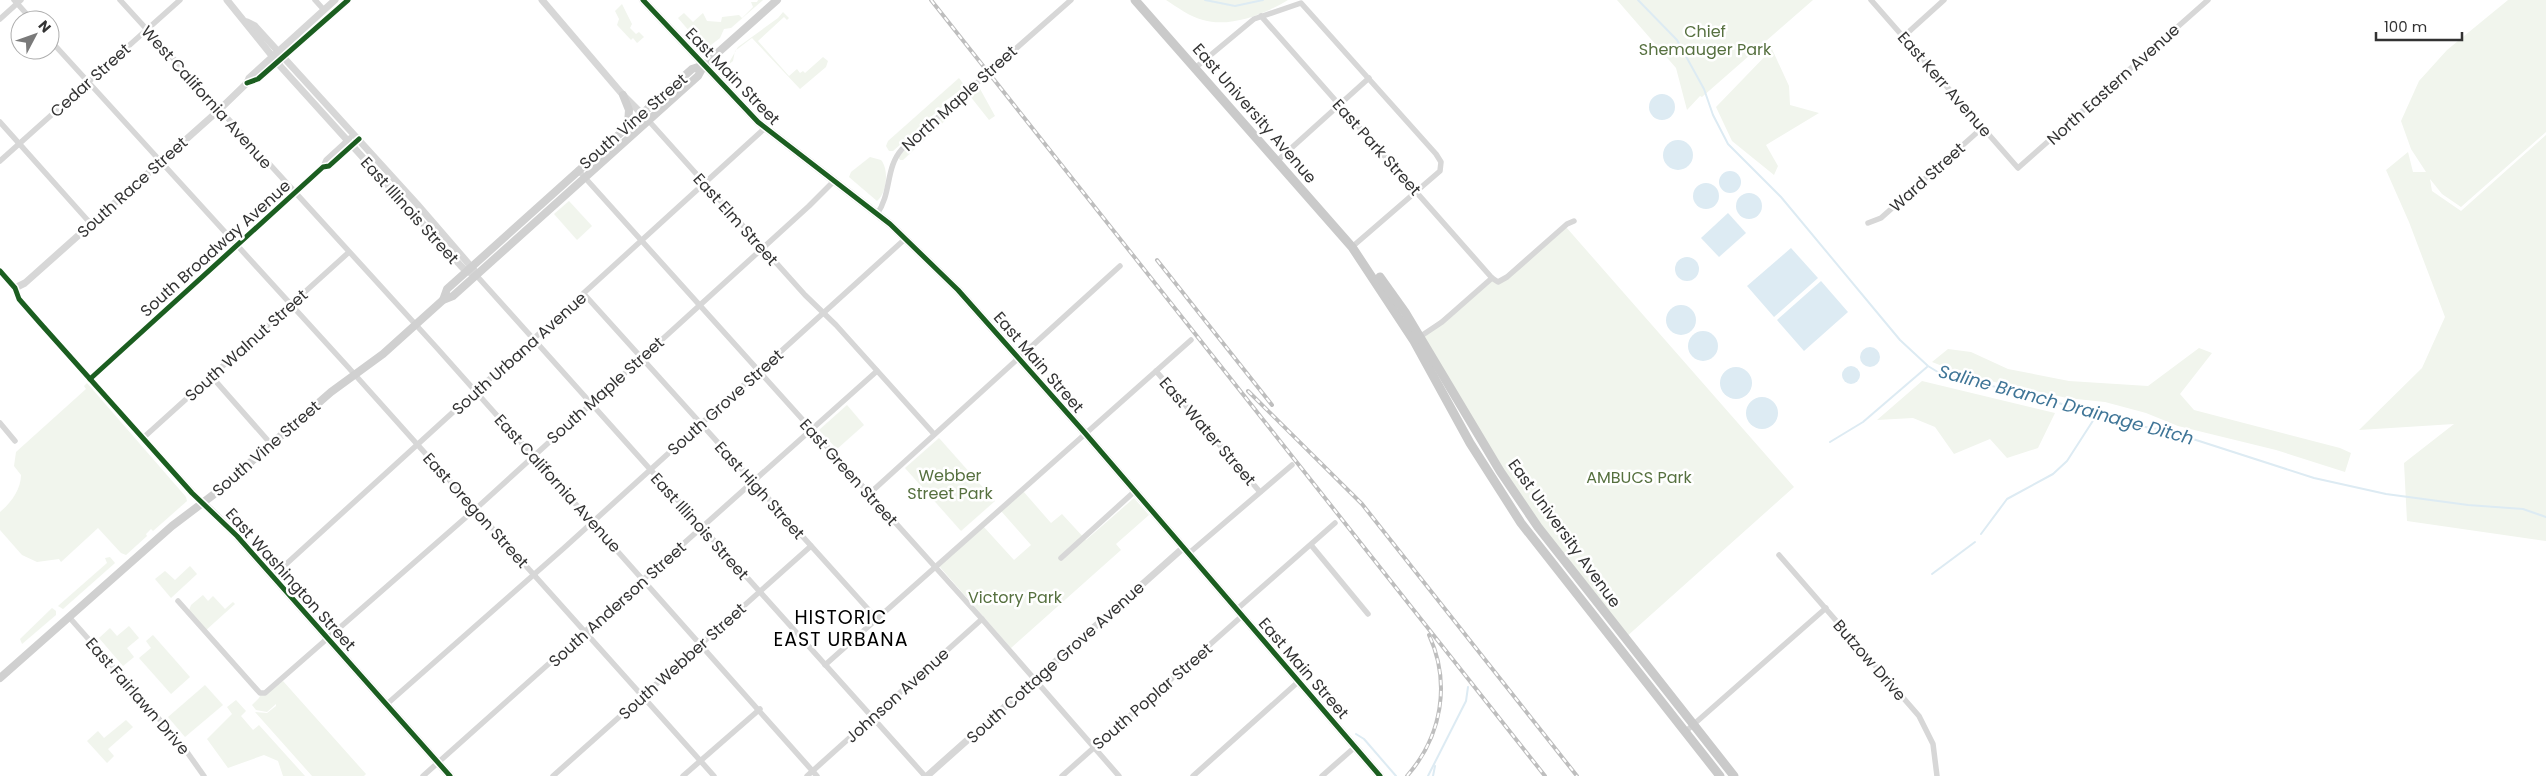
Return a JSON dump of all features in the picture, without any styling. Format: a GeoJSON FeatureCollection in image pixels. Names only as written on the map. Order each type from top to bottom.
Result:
{"type":"FeatureCollection","features":[{"type":"Feature","properties":{"kind":"main road","name":"East Main Street"},"geometry":{"type":"LineString","coordinates":[[644,0],[765,128],[835,180],[876,214],[958,290],[1085,433],[1380,776]]}},
{"type":"Feature","properties":{"kind":"main road"},"geometry":{"type":"LineString","coordinates":[[704,65],[777,0]]}},
{"type":"Feature","properties":{"kind":"main road","name":"East University Avenue"},"geometry":{"type":"LineString","coordinates":[[1135,0],[1352,248],[1417,339],[1523,506],[1561,558],[1734,776]]}},
{"type":"Feature","properties":{"kind":"main road","name":"South Vine Street"},"geometry":{"type":"LineString","coordinates":[[443,300],[447,289],[502,238],[692,69],[704,65]]}},
{"type":"Feature","properties":{"kind":"main road","name":"South Vine Street"},"geometry":{"type":"LineString","coordinates":[[0,678],[172,526],[443,300],[452,296],[698,76],[704,65]]}},
{"type":"Feature","properties":{"kind":"main road"},"geometry":{"type":"LineString","coordinates":[[623,95],[629,110],[628,125]]}},
{"type":"Feature","properties":{"kind":"main road"},"geometry":{"type":"LineString","coordinates":[[547,198],[554,205]]}},
{"type":"Feature","properties":{"kind":"main road"},"geometry":{"type":"LineString","coordinates":[[502,238],[509,246]]}},
{"type":"Feature","properties":{"kind":"main road","name":"East University Avenue"},"geometry":{"type":"LineString","coordinates":[[1417,339],[1474,450],[1521,523],[1720,776]]}},
{"type":"Feature","properties":{"kind":"main road","name":"East Washington Street"},"geometry":{"type":"LineString","coordinates":[[202,502],[223,521],[273,576],[450,776]]}},
{"type":"Feature","properties":{"kind":"street","name":"West California Avenue"},"geometry":{"type":"LineString","coordinates":[[120,0],[294,194]]}},
{"type":"Feature","properties":{"kind":"street","name":"Cedar Street"},"geometry":{"type":"LineString","coordinates":[[0,161],[180,0]]}},
{"type":"Feature","properties":{"kind":"street"},"geometry":{"type":"LineString","coordinates":[[227,0],[247,22],[255,26],[278,57]]}},
{"type":"Feature","properties":{"kind":"street"},"geometry":{"type":"LineString","coordinates":[[315,0],[324,10]]}},
{"type":"Feature","properties":{"kind":"street","name":"South Race Street"},"geometry":{"type":"LineString","coordinates":[[278,57],[335,0]]}},
{"type":"Feature","properties":{"kind":"street","name":"South Race Street"},"geometry":{"type":"LineString","coordinates":[[16,288],[25,283],[219,110],[247,83],[249,78],[348,0]]}},
{"type":"Feature","properties":{"kind":"street","name":"East Elm Street"},"geometry":{"type":"LineString","coordinates":[[542,0],[623,95],[648,120],[762,248],[934,434]]}},
{"type":"Feature","properties":{"kind":"street","name":"North Maple Street"},"geometry":{"type":"LineString","coordinates":[[876,214],[887,194],[892,162],[902,149],[1071,0]]}},
{"type":"Feature","properties":{"kind":"street","name":"East Kerr Avenue"},"geometry":{"type":"LineString","coordinates":[[1871,0],[2018,168]]}},
{"type":"Feature","properties":{"kind":"street"},"geometry":{"type":"LineString","coordinates":[[1904,37],[1944,0]]}},
{"type":"Feature","properties":{"kind":"street","name":"North Eastern Avenue"},"geometry":{"type":"LineString","coordinates":[[2018,168],[2208,0]]}},
{"type":"Feature","properties":{"kind":"street"},"geometry":{"type":"LineString","coordinates":[[0,19],[17,1]]}},
{"type":"Feature","properties":{"kind":"street"},"geometry":{"type":"LineString","coordinates":[[1195,68],[1248,23],[1261,16],[1301,3],[1369,78],[1440,160],[1442,168],[1352,248]]}},
{"type":"Feature","properties":{"kind":"street","name":"East Park Street"},"geometry":{"type":"LineString","coordinates":[[1261,16],[1492,278]]}},
{"type":"Feature","properties":{"kind":"street","name":"East Oregon Street"},"geometry":{"type":"LineString","coordinates":[[60,51],[355,375],[714,776]]}},
{"type":"Feature","properties":{"kind":"street","name":"East Illinois Street"},"geometry":{"type":"LineString","coordinates":[[278,57],[357,136],[469,269],[926,776]]}},
{"type":"Feature","properties":{"kind":"street","name":"East Illinois Street"},"geometry":{"type":"LineString","coordinates":[[278,57],[350,143],[447,244]]}},
{"type":"Feature","properties":{"kind":"street"},"geometry":{"type":"LineString","coordinates":[[1277,162],[1369,78]]}},
{"type":"Feature","properties":{"kind":"street"},"geometry":{"type":"LineString","coordinates":[[0,122],[92,224]]}},
{"type":"Feature","properties":{"kind":"street","name":"South Urbana Avenue"},"geometry":{"type":"LineString","coordinates":[[273,576],[765,128]]}},
{"type":"Feature","properties":{"kind":"street","name":"Ward Street"},"geometry":{"type":"LineString","coordinates":[[1868,223],[1881,218],[1982,128]]}},
{"type":"Feature","properties":{"kind":"street","name":"South Broadway Avenue"},"geometry":{"type":"LineString","coordinates":[[90,378],[294,194],[323,167],[326,160],[357,136]]}},
{"type":"Feature","properties":{"kind":"street","name":"East Green Street"},"geometry":{"type":"LineString","coordinates":[[578,170],[982,619],[1119,776]]}},
{"type":"Feature","properties":{"kind":"street","name":"South Maple Street"},"geometry":{"type":"LineString","coordinates":[[178,601],[260,693],[265,693],[276,686],[475,509],[835,180]]}},
{"type":"Feature","properties":{"kind":"street","name":"East California Avenue"},"geometry":{"type":"LineString","coordinates":[[294,194],[476,392],[815,773]]}},
{"type":"Feature","properties":{"kind":"street"},"geometry":{"type":"LineString","coordinates":[[1417,339],[1442,322],[1492,278],[1498,282],[1507,277],[1567,224],[1574,221]]}},
{"type":"Feature","properties":{"kind":"street","name":"South Grove Street"},"geometry":{"type":"LineString","coordinates":[[387,704],[534,575],[905,239]]}},
{"type":"Feature","properties":{"kind":"street","name":"South Walnut Street"},"geometry":{"type":"LineString","coordinates":[[143,438],[348,253]]}},
{"type":"Feature","properties":{"kind":"street"},"geometry":{"type":"LineString","coordinates":[[869,494],[1120,266]]}},
{"type":"Feature","properties":{"kind":"street","name":"East Washington Street"},"geometry":{"type":"LineString","coordinates":[[0,271],[16,288],[19,299],[202,502]]}},
{"type":"Feature","properties":{"kind":"street","name":"East High Street"},"geometry":{"type":"LineString","coordinates":[[584,294],[877,619]]}},
{"type":"Feature","properties":{"kind":"street"},"geometry":{"type":"LineString","coordinates":[[825,665],[1190,340]]}},
{"type":"Feature","properties":{"kind":"street","name":"South Anderson Street"},"geometry":{"type":"LineString","coordinates":[[423,776],[877,371]]}},
{"type":"Feature","properties":{"kind":"street","name":"East Water Street"},"geometry":{"type":"LineString","coordinates":[[1156,371],[1260,492]]}},
{"type":"Feature","properties":{"kind":"street"},"geometry":{"type":"LineString","coordinates":[[212,377],[271,444]]}},
{"type":"Feature","properties":{"kind":"street"},"geometry":{"type":"LineString","coordinates":[[0,423],[15,441]]}},
{"type":"Feature","properties":{"kind":"street"},"geometry":{"type":"LineString","coordinates":[[1186,551],[1292,465]]}},
{"type":"Feature","properties":{"kind":"street"},"geometry":{"type":"LineString","coordinates":[[1061,558],[1135,491]]}},
{"type":"Feature","properties":{"kind":"street","name":"South Poplar Street"},"geometry":{"type":"LineString","coordinates":[[1062,776],[1335,523]]}},
{"type":"Feature","properties":{"kind":"street"},"geometry":{"type":"LineString","coordinates":[[1311,545],[1368,614]]}},
{"type":"Feature","properties":{"kind":"street","name":"South Webber Street"},"geometry":{"type":"LineString","coordinates":[[553,776],[811,546]]}},
{"type":"Feature","properties":{"kind":"street","name":"South Cottage Grove Avenue"},"geometry":{"type":"LineString","coordinates":[[926,776],[1035,679],[1186,551]]}},
{"type":"Feature","properties":{"kind":"street","name":"Butzow Drive"},"geometry":{"type":"LineString","coordinates":[[1779,555],[1924,722],[1933,744],[1937,776]]}},
{"type":"Feature","properties":{"kind":"street"},"geometry":{"type":"LineString","coordinates":[[1685,732],[1826,608]]}},
{"type":"Feature","properties":{"kind":"street","name":"East Fairlawn Drive"},"geometry":{"type":"LineString","coordinates":[[69,617],[182,745],[204,776]]}},
{"type":"Feature","properties":{"kind":"street","name":"Johnson Avenue"},"geometry":{"type":"LineString","coordinates":[[807,776],[815,773],[872,717],[982,619]]}},
{"type":"Feature","properties":{"kind":"street"},"geometry":{"type":"LineString","coordinates":[[1193,776],[1298,682]]}},
{"type":"Feature","properties":{"kind":"street"},"geometry":{"type":"LineString","coordinates":[[684,776],[760,709]]}},
{"type":"Feature","properties":{"kind":"street"},"geometry":{"type":"LineString","coordinates":[[1322,776],[1355,747]]}},
{"type":"Feature","properties":{"kind":"green space"},"geometry":{"type":"Polygon","coordinates":[[[758,0],[763,0],[731,28],[724,29],[720,38],[707,48],[703,47],[678,18],[684,13],[693,22],[703,13],[707,21],[721,22],[722,17],[739,15],[742,18],[753,7],[751,2],[757,2],[758,0]]]}},
{"type":"Feature","properties":{"kind":"green space"},"geometry":{"type":"Polygon","coordinates":[[[1166,0],[1288,0],[1258,15],[1236,21],[1213,22],[1198,19],[1166,0]]]}},
{"type":"Feature","properties":{"kind":"green space","name":"Chief Shemauger Park"},"geometry":{"type":"Polygon","coordinates":[[[1617,0],[1813,0],[1702,97],[1700,96],[1687,110],[1676,68],[1617,0]]]}},
{"type":"Feature","properties":{"kind":"green space"},"geometry":{"type":"Polygon","coordinates":[[[2508,0],[2546,0],[2546,132],[2461,207],[2442,194],[2430,179],[2432,191],[2461,211],[2546,135],[2546,541],[2407,521],[2404,463],[2454,424],[2359,430],[2422,368],[2445,317],[2409,222],[2386,170],[2408,152],[2413,172],[2426,172],[2411,149],[2401,121],[2419,81],[2447,50],[2508,0]]]}},
{"type":"Feature","properties":{"kind":"green space"},"geometry":{"type":"Polygon","coordinates":[[[622,4],[632,24],[630,28],[636,34],[639,32],[644,37],[637,43],[633,38],[631,40],[617,25],[619,19],[615,11],[622,4]]]}},
{"type":"Feature","properties":{"kind":"green space"},"geometry":{"type":"Polygon","coordinates":[[[783,12],[789,18],[787,20],[784,17],[758,41],[789,76],[797,69],[800,73],[803,71],[805,73],[823,57],[828,61],[826,67],[800,89],[752,38],[736,50],[778,18],[783,12]]]}},
{"type":"Feature","properties":{"kind":"green space"},"geometry":{"type":"Polygon","coordinates":[[[1772,49],[1789,86],[1790,105],[1819,113],[1766,145],[1778,166],[1774,175],[1732,141],[1716,107],[1772,49]]]}},
{"type":"Feature","properties":{"kind":"green space"},"geometry":{"type":"Polygon","coordinates":[[[735,53],[733,61],[727,66],[735,53]]]}},
{"type":"Feature","properties":{"kind":"green space"},"geometry":{"type":"Polygon","coordinates":[[[959,78],[964,85],[963,88],[944,102],[943,106],[893,151],[889,151],[886,146],[888,141],[959,78]]]}},
{"type":"Feature","properties":{"kind":"green space"},"geometry":{"type":"Polygon","coordinates":[[[979,87],[995,116],[989,120],[970,96],[973,90],[979,87]]]}},
{"type":"Feature","properties":{"kind":"green space"},"geometry":{"type":"Polygon","coordinates":[[[960,100],[966,101],[903,160],[900,160],[898,157],[906,149],[960,100]]]}},
{"type":"Feature","properties":{"kind":"green space"},"geometry":{"type":"Polygon","coordinates":[[[870,157],[881,160],[884,164],[886,175],[885,187],[877,201],[849,177],[851,172],[870,157]]]}},
{"type":"Feature","properties":{"kind":"green space"},"geometry":{"type":"Polygon","coordinates":[[[569,201],[592,226],[577,240],[554,214],[569,201]]]}},
{"type":"Feature","properties":{"kind":"green space","name":"AMBUCS Park"},"geometry":{"type":"Polygon","coordinates":[[[1566,227],[1794,487],[1625,638],[1538,527],[1420,336],[1492,278],[1498,282],[1566,227]]]}},
{"type":"Feature","properties":{"kind":"green space"},"geometry":{"type":"Polygon","coordinates":[[[2199,348],[2212,353],[2180,394],[2194,410],[2340,448],[2351,453],[2345,472],[2276,450],[2178,426],[2146,413],[2105,402],[2067,398],[1968,376],[1932,362],[1948,349],[1971,352],[2008,369],[2069,381],[2148,386],[2199,348]]]}},
{"type":"Feature","properties":{"kind":"green space"},"geometry":{"type":"Polygon","coordinates":[[[1922,381],[2055,413],[2038,448],[2007,458],[1990,439],[1954,454],[1935,427],[1913,418],[1877,420],[1922,381]]]}},
{"type":"Feature","properties":{"kind":"green space"},"geometry":{"type":"Polygon","coordinates":[[[87,383],[186,497],[187,501],[153,531],[151,529],[146,534],[147,536],[126,555],[121,553],[98,528],[61,562],[59,559],[37,562],[22,555],[0,530],[0,512],[15,495],[21,480],[21,475],[14,466],[16,452],[86,389],[84,386],[87,383]]]}},
{"type":"Feature","properties":{"kind":"green space"},"geometry":{"type":"Polygon","coordinates":[[[847,405],[864,425],[837,449],[819,430],[847,405]]]}},
{"type":"Feature","properties":{"kind":"green space","name":"Webber Street Park"},"geometry":{"type":"Polygon","coordinates":[[[939,438],[995,501],[961,531],[905,468],[939,438]]]}},
{"type":"Feature","properties":{"kind":"green space","name":"Victory Park"},"geometry":{"type":"Polygon","coordinates":[[[1023,491],[1051,523],[1062,514],[1086,540],[1134,498],[1149,515],[1116,544],[1121,550],[1011,648],[939,566],[983,526],[1014,560],[1031,545],[1001,511],[1023,491]]]}},
{"type":"Feature","properties":{"kind":"green space"},"geometry":{"type":"Polygon","coordinates":[[[110,557],[115,563],[63,609],[58,606],[107,563],[105,558],[110,557]]]}},
{"type":"Feature","properties":{"kind":"green space"},"geometry":{"type":"Polygon","coordinates":[[[190,566],[197,574],[171,598],[155,579],[165,571],[175,580],[190,566]]]}},
{"type":"Feature","properties":{"kind":"green space"},"geometry":{"type":"Polygon","coordinates":[[[203,595],[208,601],[213,596],[225,609],[233,602],[235,604],[205,631],[188,613],[191,605],[203,595]]]}},
{"type":"Feature","properties":{"kind":"green space"},"geometry":{"type":"Polygon","coordinates":[[[52,608],[56,611],[56,615],[22,644],[20,639],[52,608]]]}},
{"type":"Feature","properties":{"kind":"green space"},"geometry":{"type":"Polygon","coordinates":[[[129,626],[139,638],[127,648],[134,657],[123,666],[99,638],[110,628],[117,636],[129,626]]]}},
{"type":"Feature","properties":{"kind":"green space"},"geometry":{"type":"Polygon","coordinates":[[[153,635],[190,677],[171,694],[139,658],[151,648],[146,641],[153,635]]]}},
{"type":"Feature","properties":{"kind":"green space"},"geometry":{"type":"Polygon","coordinates":[[[283,681],[366,774],[364,776],[312,776],[255,712],[267,713],[276,706],[276,704],[267,712],[256,710],[252,705],[261,694],[283,681]]]}},
{"type":"Feature","properties":{"kind":"green space"},"geometry":{"type":"Polygon","coordinates":[[[205,685],[223,705],[185,737],[168,717],[205,685]]]}},
{"type":"Feature","properties":{"kind":"green space"},"geometry":{"type":"Polygon","coordinates":[[[236,700],[246,711],[241,716],[253,730],[259,725],[305,776],[283,776],[278,761],[264,755],[228,768],[207,739],[232,714],[227,707],[236,700]]]}},
{"type":"Feature","properties":{"kind":"green space"},"geometry":{"type":"Polygon","coordinates":[[[126,720],[133,727],[108,749],[114,756],[107,763],[87,741],[98,731],[104,738],[126,720]]]}},
{"type":"Feature","properties":{"kind":"shaded area"},"geometry":{"type":"Polygon","coordinates":[[[1662,94],[1671,98],[1675,107],[1671,116],[1662,120],[1653,116],[1649,107],[1653,98],[1662,94]]]}},
{"type":"Feature","properties":{"kind":"shaded area"},"geometry":{"type":"Polygon","coordinates":[[[1678,140],[1688,145],[1693,155],[1688,165],[1678,170],[1668,165],[1663,155],[1668,145],[1678,140]]]}},
{"type":"Feature","properties":{"kind":"shaded area"},"geometry":{"type":"Polygon","coordinates":[[[1730,171],[1738,174],[1741,182],[1738,190],[1730,193],[1722,190],[1719,182],[1722,174],[1730,171]]]}},
{"type":"Feature","properties":{"kind":"shaded area"},"geometry":{"type":"Polygon","coordinates":[[[1706,183],[1715,187],[1719,196],[1715,205],[1706,209],[1697,205],[1693,196],[1697,187],[1706,183]]]}},
{"type":"Feature","properties":{"kind":"shaded area"},"geometry":{"type":"Polygon","coordinates":[[[1749,193],[1758,197],[1762,206],[1758,215],[1749,219],[1740,215],[1736,206],[1740,197],[1749,193]]]}},
{"type":"Feature","properties":{"kind":"shaded area"},"geometry":{"type":"Polygon","coordinates":[[[1728,213],[1746,233],[1719,257],[1701,238],[1728,213]]]}},
{"type":"Feature","properties":{"kind":"shaded area"},"geometry":{"type":"Polygon","coordinates":[[[1791,248],[1818,278],[1774,317],[1747,286],[1791,248]]]}},
{"type":"Feature","properties":{"kind":"shaded area"},"geometry":{"type":"Polygon","coordinates":[[[1682,257],[1692,257],[1699,264],[1699,274],[1692,281],[1682,281],[1675,274],[1675,264],[1682,257]]]}},
{"type":"Feature","properties":{"kind":"shaded area"},"geometry":{"type":"Polygon","coordinates":[[[1821,281],[1848,312],[1804,351],[1777,320],[1821,281]]]}},
{"type":"Feature","properties":{"kind":"shaded area"},"geometry":{"type":"Polygon","coordinates":[[[1681,305],[1692,309],[1696,320],[1692,331],[1681,335],[1670,331],[1666,320],[1670,309],[1681,305]]]}},
{"type":"Feature","properties":{"kind":"shaded area"},"geometry":{"type":"Polygon","coordinates":[[[1703,331],[1714,335],[1718,346],[1714,357],[1703,361],[1692,357],[1688,346],[1692,335],[1703,331]]]}},
{"type":"Feature","properties":{"kind":"shaded area"},"geometry":{"type":"Polygon","coordinates":[[[1870,347],[1877,350],[1880,357],[1877,364],[1870,367],[1863,364],[1860,357],[1863,350],[1870,347]]]}},
{"type":"Feature","properties":{"kind":"shaded area"},"geometry":{"type":"Polygon","coordinates":[[[1847,366],[1855,366],[1860,371],[1858,382],[1847,384],[1842,379],[1842,371],[1847,366]]]}},
{"type":"Feature","properties":{"kind":"shaded area"},"geometry":{"type":"Polygon","coordinates":[[[1736,367],[1747,372],[1752,383],[1747,394],[1736,399],[1725,394],[1720,383],[1725,372],[1736,367]]]}},
{"type":"Feature","properties":{"kind":"shaded area"},"geometry":{"type":"Polygon","coordinates":[[[1762,397],[1773,402],[1778,413],[1773,424],[1762,429],[1751,424],[1746,413],[1751,402],[1762,397]]]}},
{"type":"Feature","properties":{"kind":"waterway"},"geometry":{"type":"LineString","coordinates":[[1205,0],[1235,6],[1263,0]]}},
{"type":"Feature","properties":{"kind":"waterway","name":"Saline Branch Drainage Ditch"},"geometry":{"type":"LineString","coordinates":[[1638,0],[1677,40],[1704,89],[1713,115],[1728,144],[1781,197],[1900,340],[1928,366],[1941,374],[2047,399],[2118,423],[2165,430],[2314,478],[2386,494],[2468,505],[2523,509],[2546,517]]}},
{"type":"Feature","properties":{"kind":"waterway"},"geometry":{"type":"LineString","coordinates":[[1830,442],[1863,422],[1927,367]]}},
{"type":"Feature","properties":{"kind":"waterway"},"geometry":{"type":"LineString","coordinates":[[1981,534],[2007,499],[2053,474],[2067,461],[2096,416]]}},
{"type":"Feature","properties":{"kind":"waterway"},"geometry":{"type":"LineString","coordinates":[[1932,574],[1975,542]]}},
{"type":"Feature","properties":{"kind":"waterway"},"geometry":{"type":"LineString","coordinates":[[1428,776],[1466,701],[1468,687]]}},
{"type":"Feature","properties":{"kind":"waterway"},"geometry":{"type":"LineString","coordinates":[[1356,734],[1364,739],[1396,776]]}},
{"type":"Feature","properties":{"kind":"waterway"},"geometry":{"type":"LineString","coordinates":[[1433,776],[1435,766]]}},
{"type":"Feature","properties":{"kind":"railway"},"geometry":{"type":"LineString","coordinates":[[931,0],[1545,776]]}},
{"type":"Feature","properties":{"kind":"railway"},"geometry":{"type":"LineString","coordinates":[[1157,260],[1272,405]]}},
{"type":"Feature","properties":{"kind":"railway"},"geometry":{"type":"LineString","coordinates":[[1248,391],[1362,504],[1577,776]]}},
{"type":"Feature","properties":{"kind":"railway"},"geometry":{"type":"LineString","coordinates":[[1407,776],[1428,744],[1439,708],[1440,672],[1436,653],[1429,635]]}},
{"type":"Feature","properties":{"kind":"cycle path"},"geometry":{"type":"LineString","coordinates":[[247,83],[258,79],[348,0]]}},
{"type":"Feature","properties":{"kind":"cycle path"},"geometry":{"type":"LineString","coordinates":[[643,0],[758,122],[890,224],[958,290],[1085,433],[1380,776]]}},
{"type":"Feature","properties":{"kind":"cycle path"},"geometry":{"type":"LineString","coordinates":[[90,379],[323,167],[329,166],[359,139]]}},
{"type":"Feature","properties":{"kind":"cycle path"},"geometry":{"type":"LineString","coordinates":[[0,271],[15,288],[19,299],[40,323],[192,493],[237,536],[450,776]]}},
{"type":"Feature","properties":{"kind":"district","name":"HISTORIC EAST URBANA"},"geometry":{"type":"Point","coordinates":[841,628]}}]}
